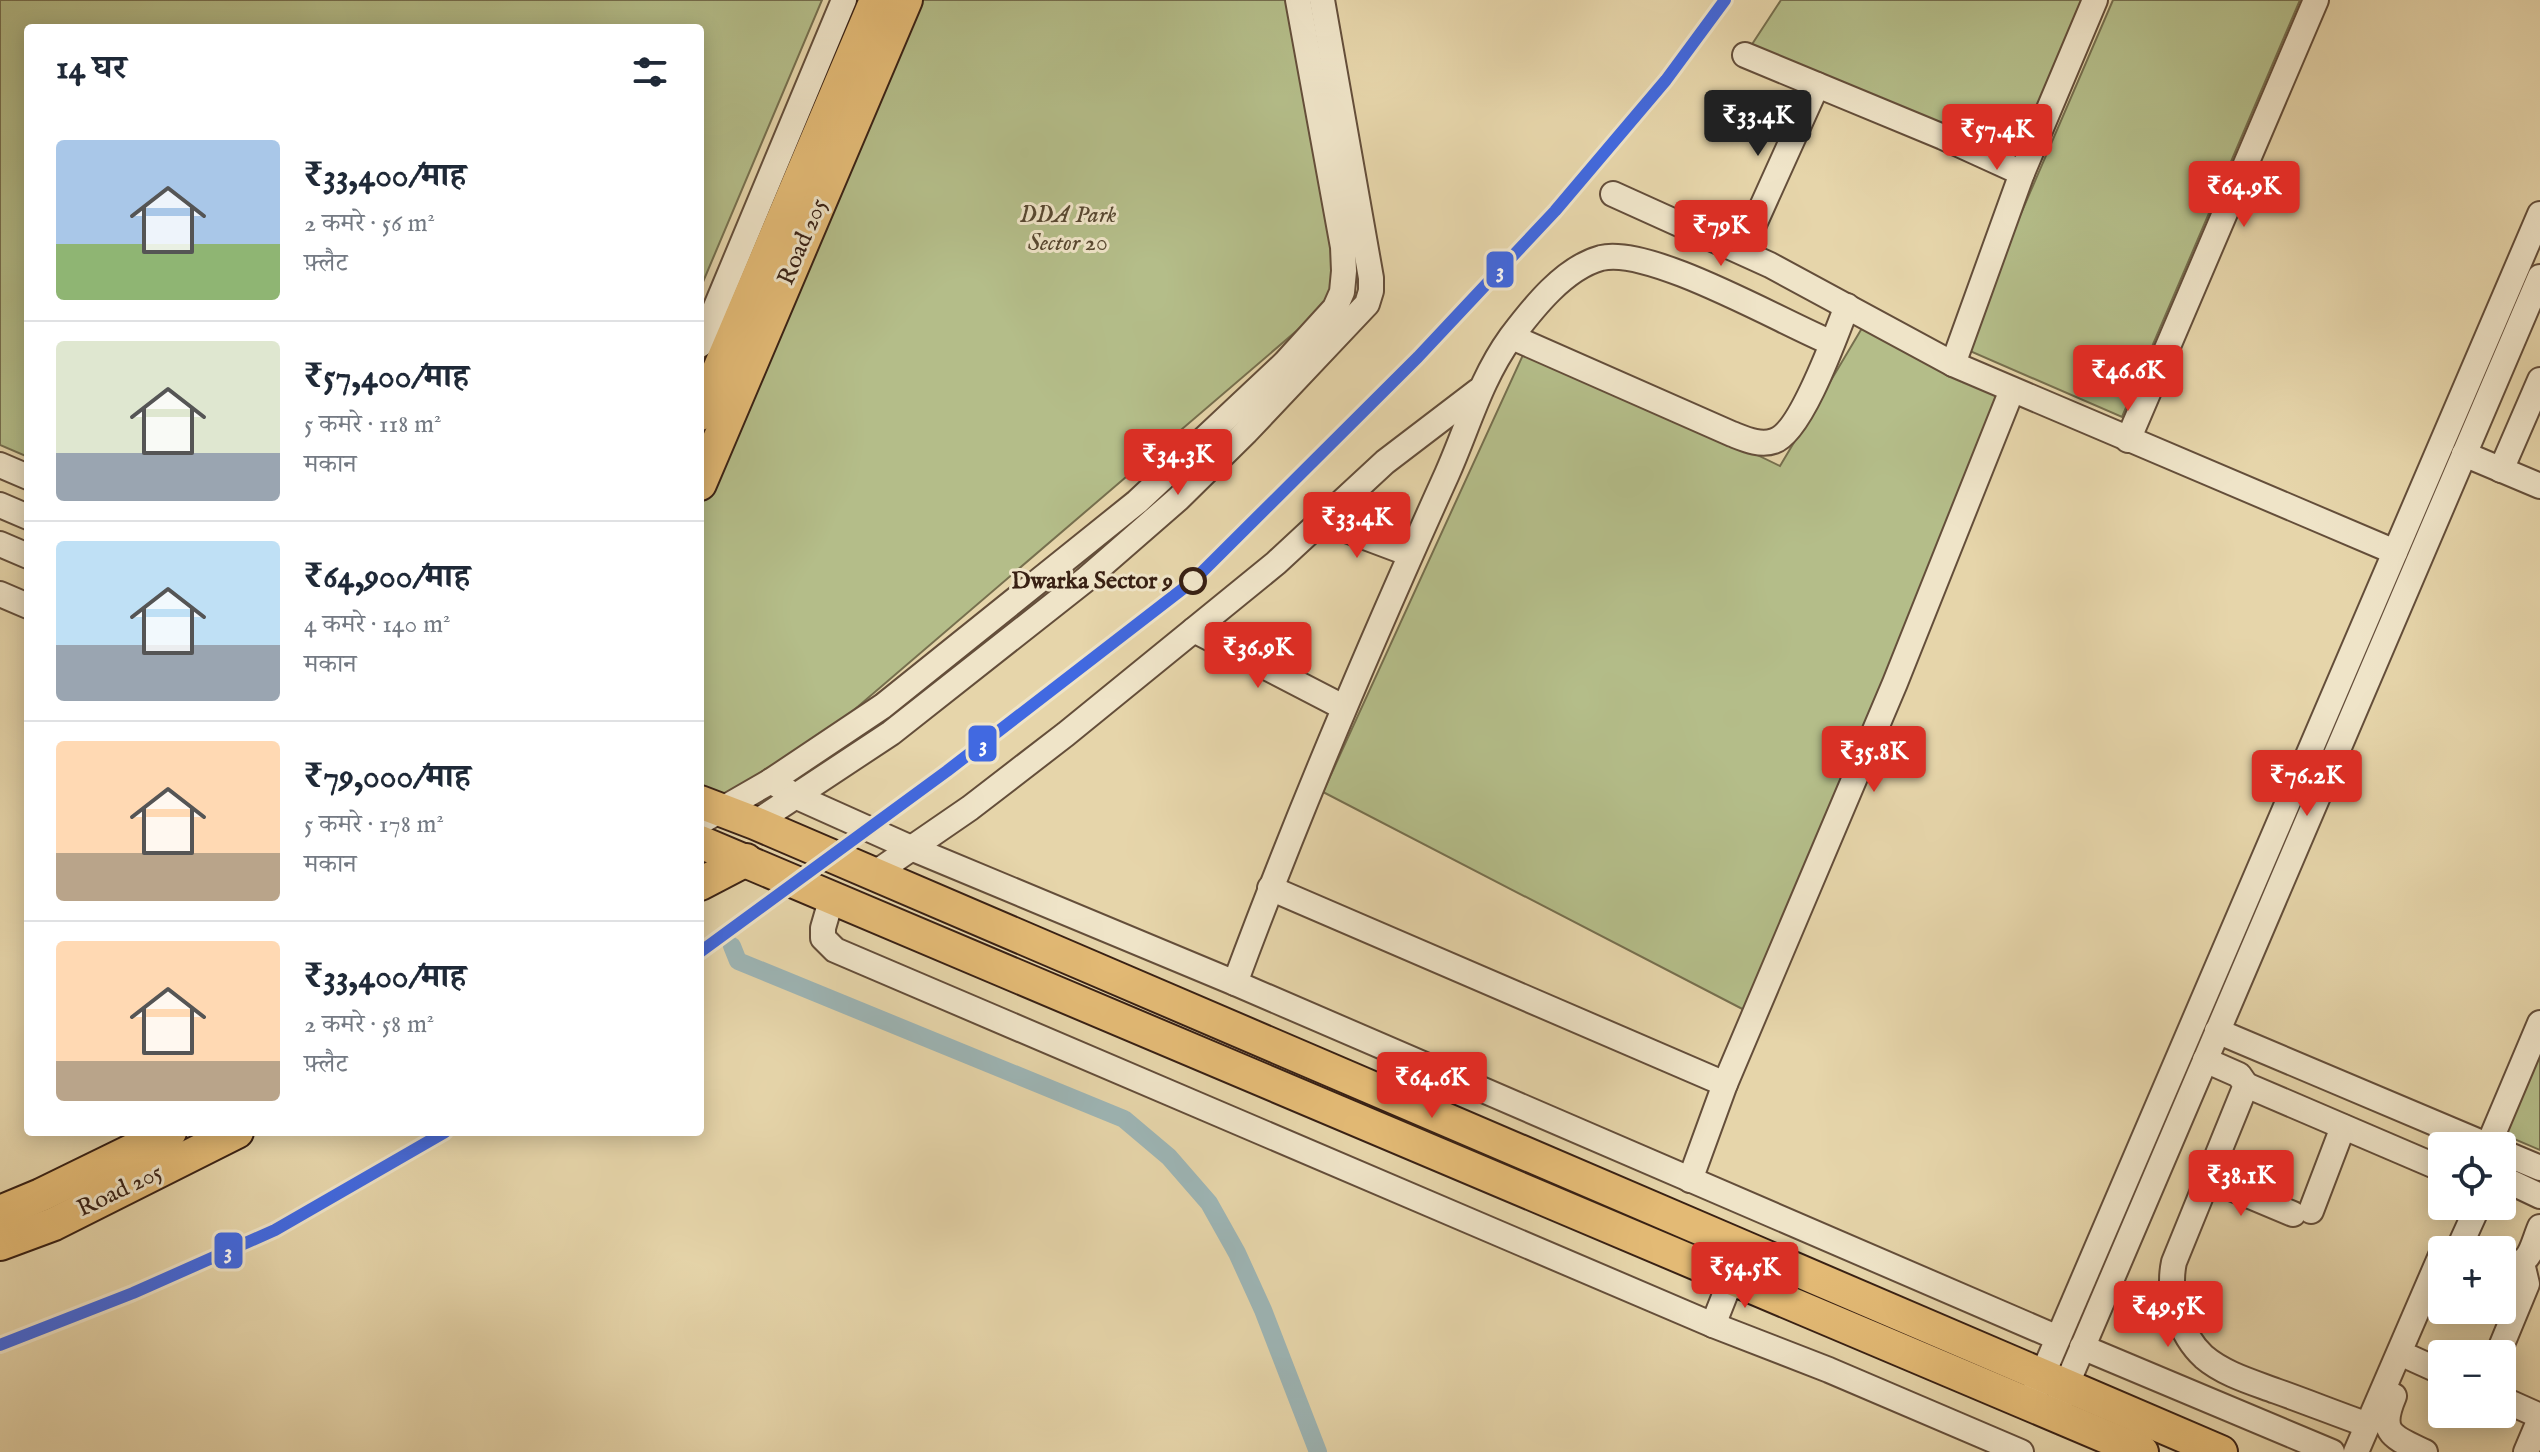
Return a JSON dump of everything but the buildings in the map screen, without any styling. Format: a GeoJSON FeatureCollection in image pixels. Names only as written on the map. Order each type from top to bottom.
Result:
{"type":"FeatureCollection","features":[{"type":"Feature","properties":{"kind":"main road","name":"Road 205"},"geometry":{"type":"LineString","coordinates":[[704,405],[876,0]]}},
{"type":"Feature","properties":{"kind":"main road","name":"Road 205"},"geometry":{"type":"LineString","coordinates":[[704,475],[906,0]]}},
{"type":"Feature","properties":{"kind":"main road"},"geometry":{"type":"LineString","coordinates":[[706,811],[755,823],[1457,1125],[2048,1395],[2142,1452]]}},
{"type":"Feature","properties":{"kind":"main road"},"geometry":{"type":"LineString","coordinates":[[704,844],[1732,1277],[2048,1395],[2221,1452]]}},
{"type":"Feature","properties":{"kind":"main road"},"geometry":{"type":"LineString","coordinates":[[704,882],[746,860]]}},
{"type":"Feature","properties":{"kind":"main road","name":"Road 205"},"geometry":{"type":"LineString","coordinates":[[0,1212],[162,1136]]}},
{"type":"Feature","properties":{"kind":"main road","name":"Road 205"},"geometry":{"type":"LineString","coordinates":[[0,1244],[54,1224],[229,1136]]}},
{"type":"Feature","properties":{"kind":"street"},"geometry":{"type":"LineString","coordinates":[[704,335],[844,0]]}},
{"type":"Feature","properties":{"kind":"street"},"geometry":{"type":"LineString","coordinates":[[706,811],[771,781],[883,706],[1137,502],[1285,363],[1335,308],[1342,292],[1343,247],[1298,0]]}},
{"type":"Feature","properties":{"kind":"street"},"geometry":{"type":"LineString","coordinates":[[755,823],[891,733],[1085,580],[1178,499],[1367,304],[1371,278],[1322,0]]}},
{"type":"Feature","properties":{"kind":"street"},"geometry":{"type":"LineString","coordinates":[[1953,364],[2022,173],[2095,0]]}},
{"type":"Feature","properties":{"kind":"street"},"geometry":{"type":"LineString","coordinates":[[2128,440],[2316,0]]}},
{"type":"Feature","properties":{"kind":"street"},"geometry":{"type":"LineString","coordinates":[[1745,55],[2022,173]]}},
{"type":"Feature","properties":{"kind":"street"},"geometry":{"type":"LineString","coordinates":[[1742,251],[1817,85]]}},
{"type":"Feature","properties":{"kind":"street"},"geometry":{"type":"LineString","coordinates":[[1613,194],[1742,251],[1953,364],[2395,552]]}},
{"type":"Feature","properties":{"kind":"street"},"geometry":{"type":"LineString","coordinates":[[2048,1395],[2058,1338],[2540,214]]}},
{"type":"Feature","properties":{"kind":"street"},"geometry":{"type":"LineString","coordinates":[[1235,983],[1343,707],[1448,472],[1480,389],[1512,337],[1546,296],[1568,275],[1599,259],[1614,256],[1658,265],[1832,343]]}},
{"type":"Feature","properties":{"kind":"street"},"geometry":{"type":"LineString","coordinates":[[2048,1395],[2082,1347],[2540,277]]}},
{"type":"Feature","properties":{"kind":"street"},"geometry":{"type":"LineString","coordinates":[[1512,337],[1751,442],[1766,443],[1786,434],[1805,404],[1847,306]]}},
{"type":"Feature","properties":{"kind":"street"},"geometry":{"type":"LineString","coordinates":[[2501,470],[2540,380]]}},
{"type":"Feature","properties":{"kind":"street"},"geometry":{"type":"LineString","coordinates":[[874,874],[970,808],[1066,734],[1276,563],[1385,462],[1480,389]]}},
{"type":"Feature","properties":{"kind":"street"},"geometry":{"type":"LineString","coordinates":[[1690,1180],[1725,1084],[1895,683],[2012,390]]}},
{"type":"Feature","properties":{"kind":"street"},"geometry":{"type":"LineString","coordinates":[[2464,454],[2540,486]]}},
{"type":"Feature","properties":{"kind":"street"},"geometry":{"type":"LineString","coordinates":[[0,465],[24,475]]}},
{"type":"Feature","properties":{"kind":"street"},"geometry":{"type":"LineString","coordinates":[[0,505],[24,515]]}},
{"type":"Feature","properties":{"kind":"street"},"geometry":{"type":"LineString","coordinates":[[1322,521],[1410,554]]}},
{"type":"Feature","properties":{"kind":"street"},"geometry":{"type":"LineString","coordinates":[[0,544],[24,554]]}},
{"type":"Feature","properties":{"kind":"street"},"geometry":{"type":"LineString","coordinates":[[0,594],[24,604]]}},
{"type":"Feature","properties":{"kind":"street"},"geometry":{"type":"LineString","coordinates":[[1194,630],[1343,707]]}},
{"type":"Feature","properties":{"kind":"street"},"geometry":{"type":"LineString","coordinates":[[771,781],[795,796],[911,848],[1235,983],[2058,1338]]}},
{"type":"Feature","properties":{"kind":"street"},"geometry":{"type":"LineString","coordinates":[[1270,888],[1725,1084]]}},
{"type":"Feature","properties":{"kind":"street"},"geometry":{"type":"LineString","coordinates":[[832,897],[823,938],[835,950],[1713,1325],[1829,1370],[2021,1452]]}},
{"type":"Feature","properties":{"kind":"street"},"geometry":{"type":"LineString","coordinates":[[2495,1132],[2540,1023]]}},
{"type":"Feature","properties":{"kind":"street"},"geometry":{"type":"LineString","coordinates":[[2217,1031],[2456,1132]]}},
{"type":"Feature","properties":{"kind":"street"},"geometry":{"type":"LineString","coordinates":[[2205,1060],[2239,1075],[2246,1085],[2428,1163]]}},
{"type":"Feature","properties":{"kind":"street"},"geometry":{"type":"LineString","coordinates":[[2246,1085],[2174,1262],[2170,1279],[2175,1304],[2187,1335],[2201,1353],[2220,1368],[2368,1425]]}},
{"type":"Feature","properties":{"kind":"street"},"geometry":{"type":"LineString","coordinates":[[1457,1125],[1470,1086]]}},
{"type":"Feature","properties":{"kind":"street"},"geometry":{"type":"LineString","coordinates":[[2207,1178],[2308,1213],[2349,1129]]}},
{"type":"Feature","properties":{"kind":"street"},"geometry":{"type":"LineString","coordinates":[[2516,1158],[2540,1168]]}},
{"type":"Feature","properties":{"kind":"street"},"geometry":{"type":"LineString","coordinates":[[2516,1185],[2540,1196]]}},
{"type":"Feature","properties":{"kind":"street"},"geometry":{"type":"LineString","coordinates":[[2502,1340],[2526,1259],[2540,1227]]}},
{"type":"Feature","properties":{"kind":"street"},"geometry":{"type":"LineString","coordinates":[[1713,1325],[1732,1277]]}},
{"type":"Feature","properties":{"kind":"street"},"geometry":{"type":"LineString","coordinates":[[2356,1452],[2428,1308]]}},
{"type":"Feature","properties":{"kind":"street"},"geometry":{"type":"LineString","coordinates":[[2425,1452],[2392,1436],[2386,1422],[2428,1319]]}},
{"type":"Feature","properties":{"kind":"street"},"geometry":{"type":"LineString","coordinates":[[2082,1347],[2332,1452]]}},
{"type":"Feature","properties":{"kind":"street"},"geometry":{"type":"LineString","coordinates":[[2183,1389],[2201,1353]]}},
{"type":"Feature","properties":{"kind":"street"},"geometry":{"type":"LineString","coordinates":[[2411,1358],[2428,1366]]}},
{"type":"Feature","properties":{"kind":"street"},"geometry":{"type":"LineString","coordinates":[[2516,1406],[2540,1417],[2526,1452]]}},
{"type":"Feature","properties":{"kind":"green space"},"geometry":{"type":"Polygon","coordinates":[[[0,0],[822,0],[704,280],[704,24],[24,24],[24,455],[0,445],[0,0]]]}},
{"type":"Feature","properties":{"kind":"green space","name":"DDA Park Sector 20"},"geometry":{"type":"Polygon","coordinates":[[[920,0],[1299,0],[1342,292],[771,781],[719,810],[704,791],[704,484],[920,0]]]}},
{"type":"Feature","properties":{"kind":"green space"},"geometry":{"type":"Polygon","coordinates":[[[1781,0],[2093,0],[2022,173],[1745,55],[1781,0]]]}},
{"type":"Feature","properties":{"kind":"green space"},"geometry":{"type":"Polygon","coordinates":[[[2113,0],[2300,0],[2122,417],[1963,348],[2113,0]]]}},
{"type":"Feature","properties":{"kind":"green space"},"geometry":{"type":"Polygon","coordinates":[[[1868,318],[2012,390],[1754,1015],[1323,792],[1528,344],[1780,466],[1868,318]]]}},
{"type":"Feature","properties":{"kind":"green space"},"geometry":{"type":"Polygon","coordinates":[[[2540,1034],[2540,1150],[2516,1140],[2516,1132],[2500,1132],[2540,1034]]]}},
{"type":"Feature","properties":{"kind":"waterway"},"geometry":{"type":"LineString","coordinates":[[732,946],[738,961],[1124,1119],[1169,1157],[1209,1203],[1237,1253],[1263,1310],[1318,1452]]}},
{"type":"Feature","properties":{"kind":"transit line","name":"3"},"geometry":{"type":"LineString","coordinates":[[704,949],[947,771],[1193,581],[1418,357],[1555,211],[1666,80],[1725,0]]}},
{"type":"Feature","properties":{"kind":"transit line","name":"3"},"geometry":{"type":"LineString","coordinates":[[0,1345],[133,1293],[275,1230],[438,1136]]}},
{"type":"Feature","properties":{"kind":"place","name":"Dwarka Sector 9"},"geometry":{"type":"Point","coordinates":[1193,581]}}]}
